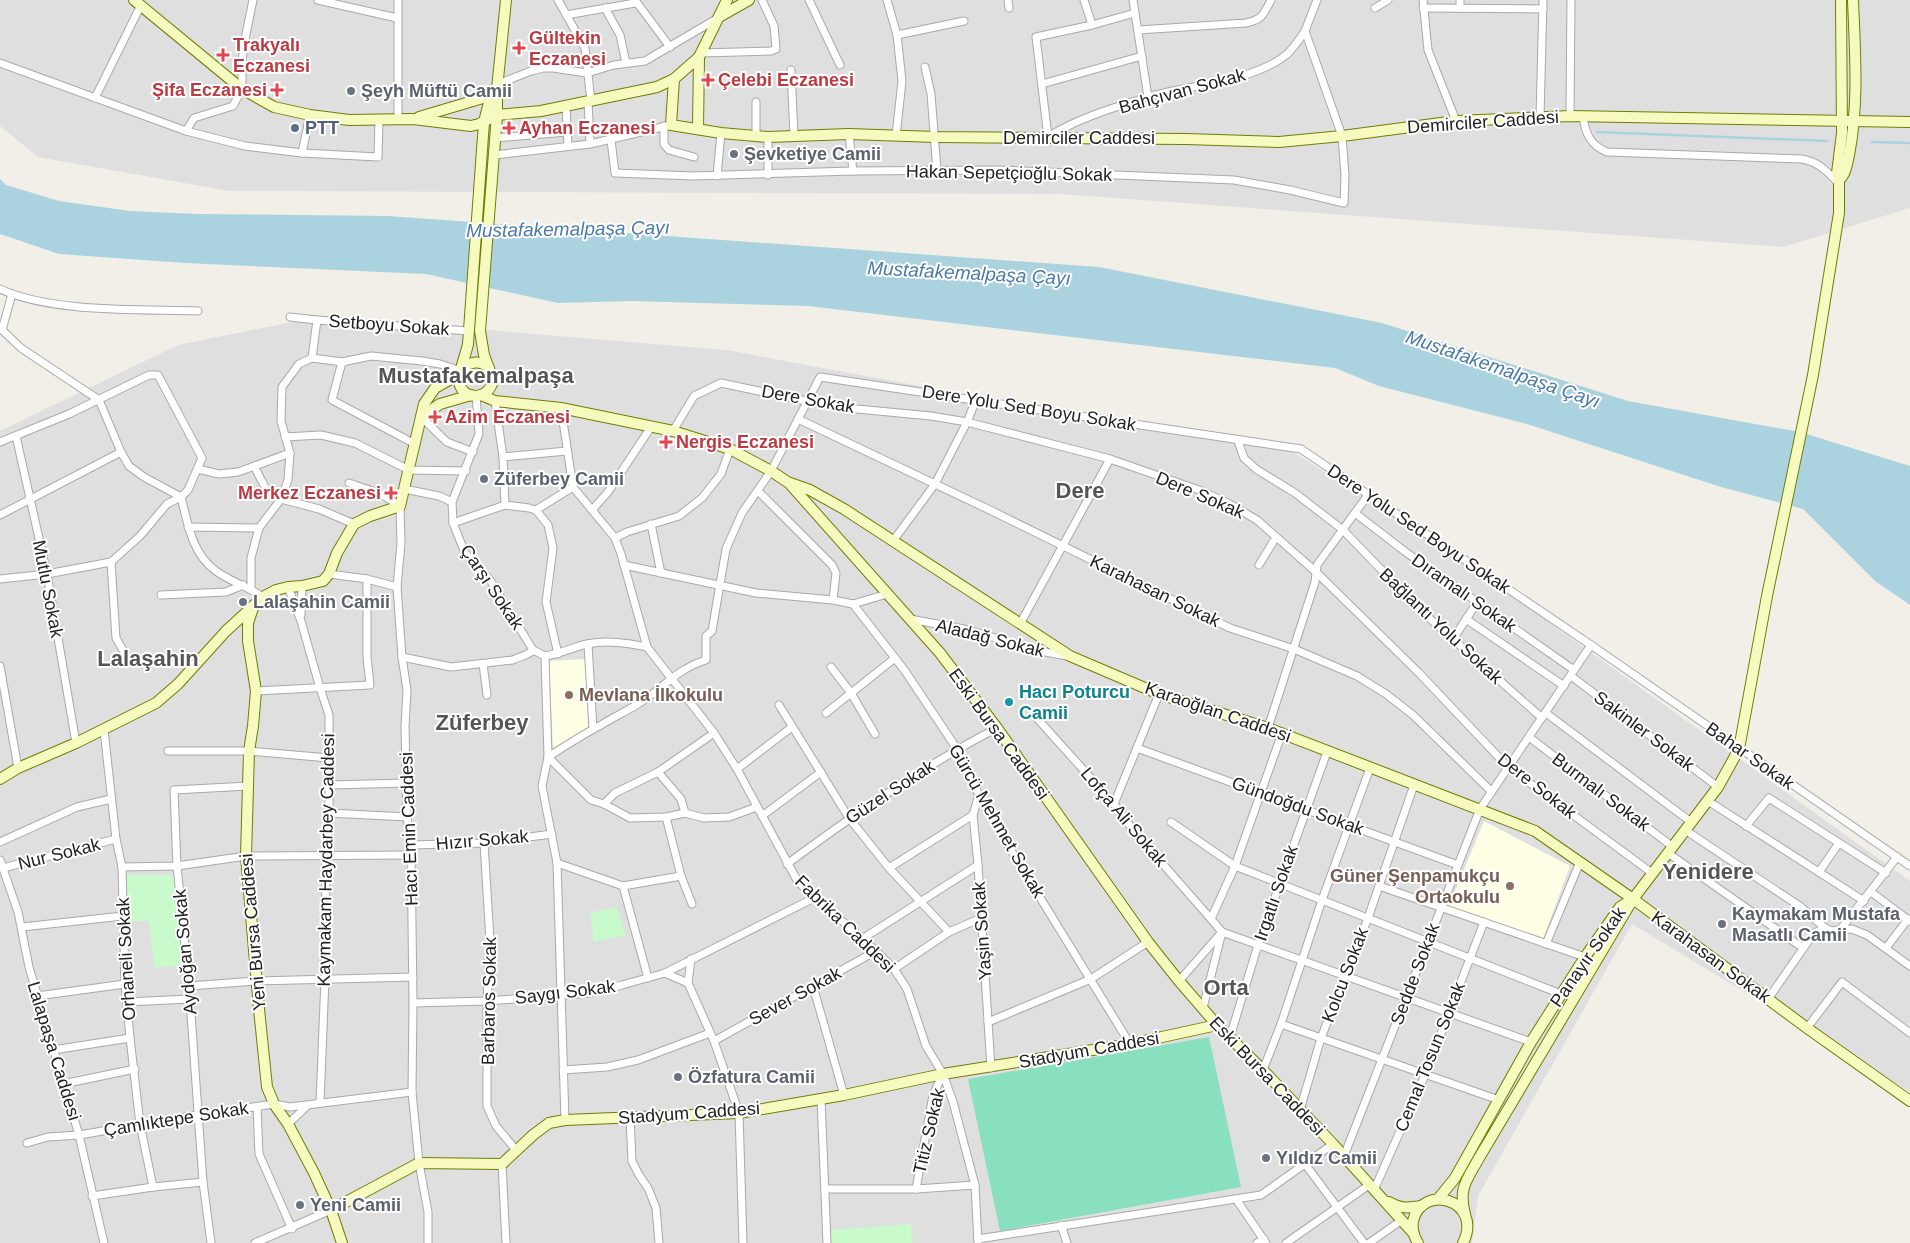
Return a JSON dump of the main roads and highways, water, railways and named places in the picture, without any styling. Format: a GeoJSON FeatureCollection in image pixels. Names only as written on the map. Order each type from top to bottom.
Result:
{"type":"FeatureCollection","features":[{"type":"Feature","properties":{"kind":"water","name":"Mustafakemalpaşa Çayı"},"geometry":{"type":"Polygon","coordinates":[[[0,179],[6,185],[59,201],[130,211],[197,214],[388,216],[1099,267],[1382,323],[1628,401],[1800,432],[1910,466],[1910,605],[1875,581],[1803,509],[1721,487],[1527,424],[1379,386],[1335,368],[808,306],[632,301],[558,303],[426,274],[185,263],[59,254],[0,234],[0,179]]]}},
{"type":"Feature","properties":{"kind":"waterway"},"geometry":{"type":"LineString","coordinates":[[1597,132],[1827,141]]}},
{"type":"Feature","properties":{"kind":"waterway"},"geometry":{"type":"LineString","coordinates":[[1872,142],[1910,143]]}},
{"type":"Feature","properties":{"kind":"place","name":"Gültekin Eczanesi"},"geometry":{"type":"Point","coordinates":[519,48]}},
{"type":"Feature","properties":{"kind":"place","name":"Trakyalı Eczanesi"},"geometry":{"type":"Point","coordinates":[223,55]}},
{"type":"Feature","properties":{"kind":"place","name":"Çelebi Eczanesi"},"geometry":{"type":"Point","coordinates":[708,80]}},
{"type":"Feature","properties":{"kind":"place","name":"Şifa Eczanesi"},"geometry":{"type":"Point","coordinates":[277,90]}},
{"type":"Feature","properties":{"kind":"place","name":"Şeyh Müftü Camii"},"geometry":{"type":"Point","coordinates":[351,91]}},
{"type":"Feature","properties":{"kind":"place","name":"PTT"},"geometry":{"type":"Point","coordinates":[295,128]}},
{"type":"Feature","properties":{"kind":"place","name":"Ayhan Eczanesi"},"geometry":{"type":"Point","coordinates":[509,128]}},
{"type":"Feature","properties":{"kind":"place","name":"Şevketiye Camii"},"geometry":{"type":"Point","coordinates":[734,154]}},
{"type":"Feature","properties":{"kind":"place","name":"Azim Eczanesi"},"geometry":{"type":"Point","coordinates":[435,417]}},
{"type":"Feature","properties":{"kind":"place","name":"Nergis Eczanesi"},"geometry":{"type":"Point","coordinates":[666,442]}},
{"type":"Feature","properties":{"kind":"place","name":"Züferbey Camii"},"geometry":{"type":"Point","coordinates":[484,479]}},
{"type":"Feature","properties":{"kind":"place","name":"Merkez Eczanesi"},"geometry":{"type":"Point","coordinates":[391,493]}},
{"type":"Feature","properties":{"kind":"place","name":"Lalaşahin Camii"},"geometry":{"type":"Point","coordinates":[243,602]}},
{"type":"Feature","properties":{"kind":"place","name":"Mevlana İlkokulu"},"geometry":{"type":"Point","coordinates":[569,695]}},
{"type":"Feature","properties":{"kind":"place","name":"Hacı Poturcu Camii"},"geometry":{"type":"Point","coordinates":[1009,702]}},
{"type":"Feature","properties":{"kind":"place","name":"Güner Şenpamukçu Ortaokulu"},"geometry":{"type":"Point","coordinates":[1510,886]}},
{"type":"Feature","properties":{"kind":"place","name":"Kaymakam Mustafa Masatlı Camii"},"geometry":{"type":"Point","coordinates":[1722,924]}},
{"type":"Feature","properties":{"kind":"place","name":"Özfatura Camii"},"geometry":{"type":"Point","coordinates":[678,1077]}},
{"type":"Feature","properties":{"kind":"place","name":"Yıldız Camii"},"geometry":{"type":"Point","coordinates":[1266,1158]}},
{"type":"Feature","properties":{"kind":"place","name":"Yeni Camii"},"geometry":{"type":"Point","coordinates":[300,1205]}},
{"type":"Feature","properties":{"kind":"district","name":"Mustafakemalpaşa"},"geometry":{"type":"Point","coordinates":[476,375]}},
{"type":"Feature","properties":{"kind":"district","name":"Dere"},"geometry":{"type":"Point","coordinates":[1080,490]}},
{"type":"Feature","properties":{"kind":"district","name":"Lalaşahin"},"geometry":{"type":"Point","coordinates":[148,658]}},
{"type":"Feature","properties":{"kind":"district","name":"Züferbey"},"geometry":{"type":"Point","coordinates":[482,722]}},
{"type":"Feature","properties":{"kind":"district","name":"Yenidere"},"geometry":{"type":"Point","coordinates":[1708,871]}},
{"type":"Feature","properties":{"kind":"district","name":"Orta"},"geometry":{"type":"Point","coordinates":[1226,987]}}]}
